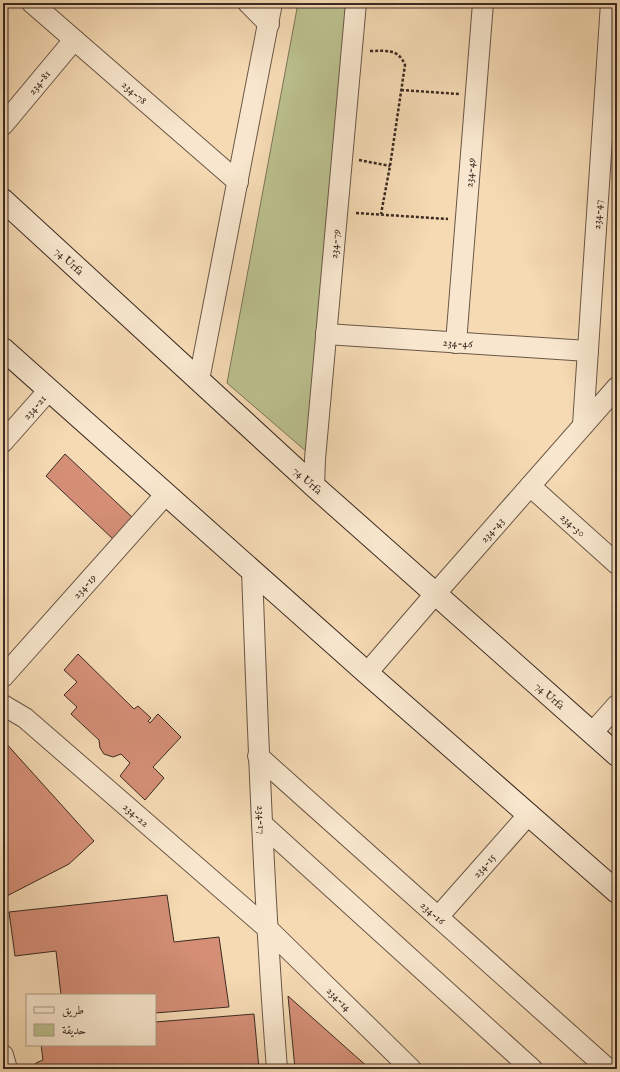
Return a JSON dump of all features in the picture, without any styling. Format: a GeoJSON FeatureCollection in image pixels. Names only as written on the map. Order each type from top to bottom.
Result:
{"type":"FeatureCollection","features":[{"type":"Feature","properties":{"kind":"street","name":"234-78"},"geometry":{"type":"LineString","coordinates":[[32,3],[238,182]]}},
{"type":"Feature","properties":{"kind":"street"},"geometry":{"type":"LineString","coordinates":[[248,3],[269,24]]}},
{"type":"Feature","properties":{"kind":"street"},"geometry":{"type":"LineString","coordinates":[[199,380],[272,3]]}},
{"type":"Feature","properties":{"kind":"street","name":"234-79"},"geometry":{"type":"LineString","coordinates":[[314,486],[315,459],[356,3]]}},
{"type":"Feature","properties":{"kind":"street","name":"234-49"},"geometry":{"type":"LineString","coordinates":[[456,342],[483,3]]}},
{"type":"Feature","properties":{"kind":"street","name":"234-47"},"geometry":{"type":"LineString","coordinates":[[583,425],[611,3]]}},
{"type":"Feature","properties":{"kind":"street","name":"234-81"},"geometry":{"type":"LineString","coordinates":[[3,125],[74,40]]}},
{"type":"Feature","properties":{"kind":"street","name":"74 Urfa"},"geometry":{"type":"LineString","coordinates":[[4,203],[314,486],[617,755]]}},
{"type":"Feature","properties":{"kind":"street","name":"234-46"},"geometry":{"type":"LineString","coordinates":[[326,334],[588,351]]}},
{"type":"Feature","properties":{"kind":"street"},"geometry":{"type":"LineString","coordinates":[[3,349],[367,673],[617,892]]}},
{"type":"Feature","properties":{"kind":"street","name":"234-43"},"geometry":{"type":"LineString","coordinates":[[367,673],[617,387]]}},
{"type":"Feature","properties":{"kind":"street","name":"234-21"},"geometry":{"type":"LineString","coordinates":[[3,442],[49,390]]}},
{"type":"Feature","properties":{"kind":"street","name":"234-30"},"geometry":{"type":"LineString","coordinates":[[530,486],[617,564]]}},
{"type":"Feature","properties":{"kind":"street","name":"234-19"},"geometry":{"type":"LineString","coordinates":[[3,677],[166,494]]}},
{"type":"Feature","properties":{"kind":"street","name":"234-17"},"geometry":{"type":"LineString","coordinates":[[252,570],[258,756],[267,928],[277,1069]]}},
{"type":"Feature","properties":{"kind":"street"},"geometry":{"type":"LineString","coordinates":[[592,733],[617,705]]}},
{"type":"Feature","properties":{"kind":"street","name":"234-22"},"geometry":{"type":"LineString","coordinates":[[3,706],[25,718],[267,928]]}},
{"type":"Feature","properties":{"kind":"street","name":"234-16"},"geometry":{"type":"LineString","coordinates":[[258,756],[608,1069]]}},
{"type":"Feature","properties":{"kind":"street","name":"234-15"},"geometry":{"type":"LineString","coordinates":[[438,917],[529,814]]}},
{"type":"Feature","properties":{"kind":"street"},"geometry":{"type":"LineString","coordinates":[[262,824],[532,1069]]}},
{"type":"Feature","properties":{"kind":"street","name":"234-14"},"geometry":{"type":"LineString","coordinates":[[267,928],[411,1069]]}},
{"type":"Feature","properties":{"kind":"street"},"geometry":{"type":"LineString","coordinates":[[3,1055],[8,1069]]}},
{"type":"Feature","properties":{"kind":"path"},"geometry":{"type":"LineString","coordinates":[[352,52],[390,51],[398,54],[402,58],[405,65],[390,166],[381,214]]}},
{"type":"Feature","properties":{"kind":"path"},"geometry":{"type":"LineString","coordinates":[[401,90],[476,95]]}},
{"type":"Feature","properties":{"kind":"path"},"geometry":{"type":"LineString","coordinates":[[342,156],[390,166]]}},
{"type":"Feature","properties":{"kind":"path"},"geometry":{"type":"LineString","coordinates":[[337,211],[466,220]]}},
{"type":"Feature","properties":{"kind":"green space"},"geometry":{"type":"Polygon","coordinates":[[[298,3],[356,3],[315,459],[227,383],[298,3]]]}},
{"type":"Feature","properties":{"kind":"building"},"geometry":{"type":"Polygon","coordinates":[[[65,454],[133,518],[113,539],[46,476],[65,454]]]}},
{"type":"Feature","properties":{"kind":"building"},"geometry":{"type":"Polygon","coordinates":[[[78,654],[134,709],[138,706],[151,718],[148,721],[150,723],[158,714],[181,737],[153,767],[164,778],[145,800],[120,776],[130,763],[121,754],[113,757],[104,754],[100,748],[99,740],[71,714],[77,707],[64,695],[77,682],[64,670],[78,654]]]}},
{"type":"Feature","properties":{"kind":"building"},"geometry":{"type":"Polygon","coordinates":[[[3,740],[94,841],[69,864],[3,898],[3,740]]]}},
{"type":"Feature","properties":{"kind":"building"},"geometry":{"type":"Polygon","coordinates":[[[167,895],[174,942],[219,937],[229,1007],[156,1013],[156,994],[61,994],[56,951],[15,956],[9,912],[167,895]]]}},
{"type":"Feature","properties":{"kind":"building"},"geometry":{"type":"Polygon","coordinates":[[[288,996],[370,1069],[295,1069],[288,996]]]}},
{"type":"Feature","properties":{"kind":"building"},"geometry":{"type":"Polygon","coordinates":[[[254,1014],[259,1069],[31,1069],[36,1063],[43,1060],[41,1046],[156,1046],[156,1022],[254,1014]]]}}]}
